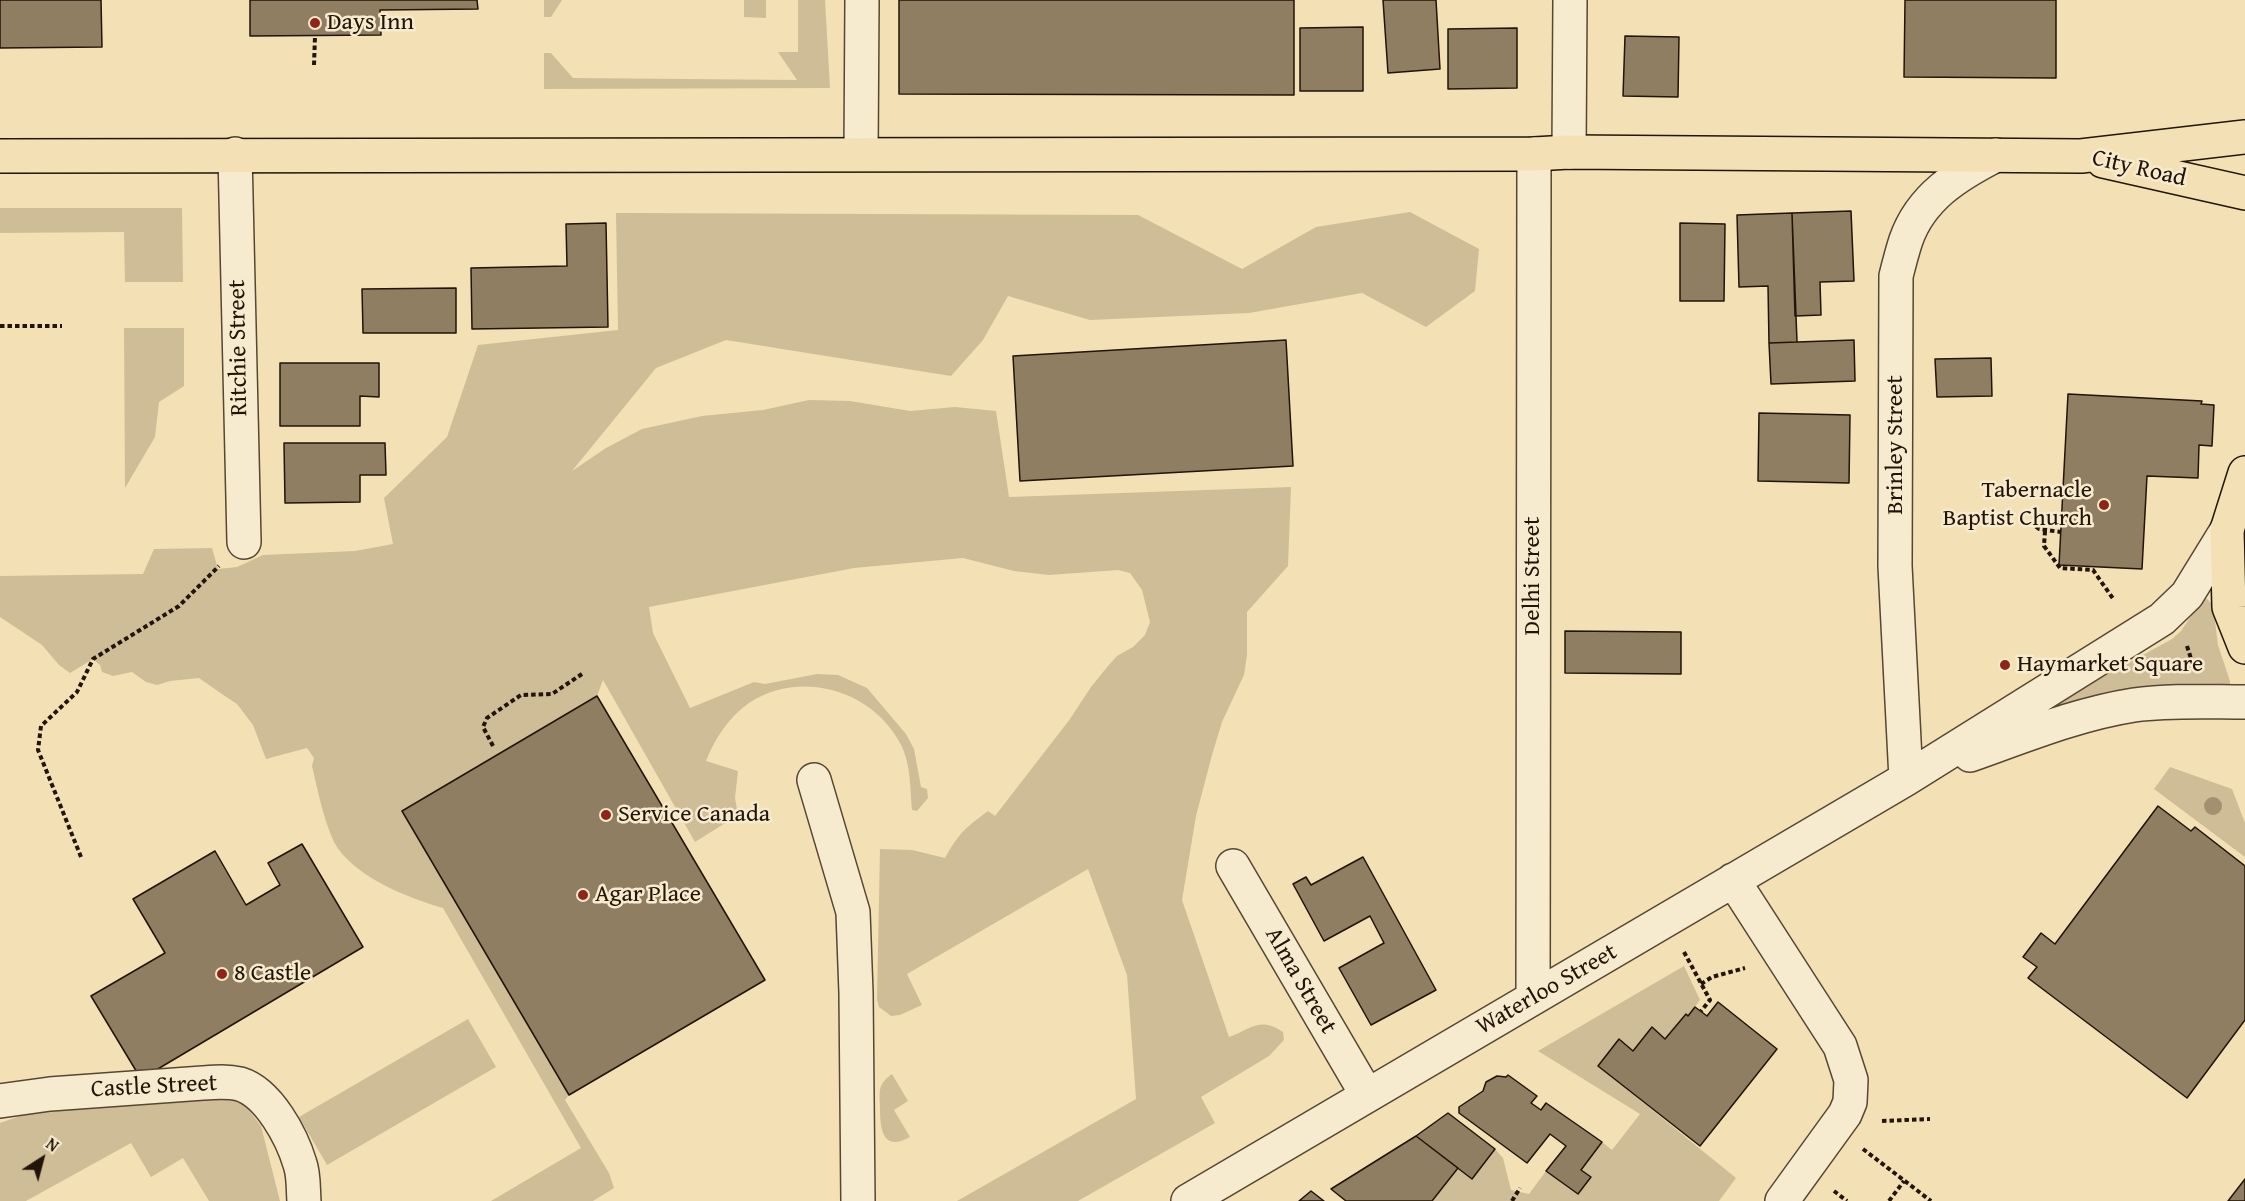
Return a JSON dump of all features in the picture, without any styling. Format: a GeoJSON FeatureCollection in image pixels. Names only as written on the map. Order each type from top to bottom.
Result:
{"type":"FeatureCollection","features":[{"type":"Feature","properties":{"kind":"main road","name":"City Road"},"geometry":{"type":"LineString","coordinates":[[2081,156],[2245,137]]}},
{"type":"Feature","properties":{"kind":"main road"},"geometry":{"type":"LineString","coordinates":[[0,156],[1534,154],[1569,152],[2081,156]]}},
{"type":"Feature","properties":{"kind":"main road","name":"City Road"},"geometry":{"type":"LineString","coordinates":[[2081,156],[2245,193]]}},
{"type":"Feature","properties":{"kind":"main road"},"geometry":{"type":"LineString","coordinates":[[2245,473],[2227,530],[2229,607],[2245,647]]}},
{"type":"Feature","properties":{"kind":"street"},"geometry":{"type":"LineString","coordinates":[[861,154],[862,0]]}},
{"type":"Feature","properties":{"kind":"street"},"geometry":{"type":"LineString","coordinates":[[1569,152],[1570,0]]}},
{"type":"Feature","properties":{"kind":"street","name":"Ritchie Street"},"geometry":{"type":"LineString","coordinates":[[236,154],[243,543]]}},
{"type":"Feature","properties":{"kind":"street","name":"Delhi Street"},"geometry":{"type":"LineString","coordinates":[[1533,998],[1534,154]]}},
{"type":"Feature","properties":{"kind":"street","name":"Brinley Street"},"geometry":{"type":"LineString","coordinates":[[1906,778],[1895,566],[1896,276],[1906,239],[1919,214],[1937,191],[1967,170],[1996,155]]}},
{"type":"Feature","properties":{"kind":"street"},"geometry":{"type":"LineString","coordinates":[[1906,778],[2162,618],[2187,595],[2227,530]]}},
{"type":"Feature","properties":{"kind":"street"},"geometry":{"type":"LineString","coordinates":[[1906,778],[2062,721],[2099,712],[2136,705],[2245,702]]}},
{"type":"Feature","properties":{"kind":"street","name":"Waterloo Street"},"geometry":{"type":"LineString","coordinates":[[1188,1201],[1906,778]]}},
{"type":"Feature","properties":{"kind":"street"},"geometry":{"type":"LineString","coordinates":[[814,780],[853,912],[858,1201]]}},
{"type":"Feature","properties":{"kind":"street","name":"Alma Street"},"geometry":{"type":"LineString","coordinates":[[1233,866],[1367,1095]]}},
{"type":"Feature","properties":{"kind":"street"},"geometry":{"type":"LineString","coordinates":[[1733,880],[1840,1046],[1851,1080],[1850,1097],[1845,1114],[1782,1201]]}},
{"type":"Feature","properties":{"kind":"street","name":"Castle Street"},"geometry":{"type":"LineString","coordinates":[[0,1101],[50,1094],[203,1083],[223,1082],[242,1085],[265,1098],[282,1125],[301,1165],[304,1201]]}},
{"type":"Feature","properties":{"kind":"path"},"geometry":{"type":"LineString","coordinates":[[314,65],[315,36]]}},
{"type":"Feature","properties":{"kind":"path"},"geometry":{"type":"LineString","coordinates":[[0,326],[62,326]]}},
{"type":"Feature","properties":{"kind":"path"},"geometry":{"type":"LineString","coordinates":[[2030,522],[2045,531],[2061,532]]}},
{"type":"Feature","properties":{"kind":"path"},"geometry":{"type":"LineString","coordinates":[[2045,531],[2044,546],[2060,568],[2093,570],[2114,600]]}},
{"type":"Feature","properties":{"kind":"path"},"geometry":{"type":"LineString","coordinates":[[81,857],[38,750],[40,726],[77,692],[93,659],[179,606],[243,543]]}},
{"type":"Feature","properties":{"kind":"path"},"geometry":{"type":"LineString","coordinates":[[2183,636],[2193,666]]}},
{"type":"Feature","properties":{"kind":"path"},"geometry":{"type":"LineString","coordinates":[[493,746],[483,727],[487,718],[521,695],[552,694],[582,674]]}},
{"type":"Feature","properties":{"kind":"path"},"geometry":{"type":"LineString","coordinates":[[1701,1011],[1710,1000],[1701,985],[1708,979]]}},
{"type":"Feature","properties":{"kind":"path"},"geometry":{"type":"LineString","coordinates":[[1850,1097],[1884,1123],[1930,1119]]}},
{"type":"Feature","properties":{"kind":"path"},"geometry":{"type":"LineString","coordinates":[[1836,1129],[1931,1201]]}},
{"type":"Feature","properties":{"kind":"path"},"geometry":{"type":"LineString","coordinates":[[1889,1201],[1904,1181]]}},
{"type":"Feature","properties":{"kind":"path"},"geometry":{"type":"LineString","coordinates":[[1512,1201],[1520,1188]]}},
{"type":"Feature","properties":{"kind":"shaded area"},"geometry":{"type":"Polygon","coordinates":[[[544,0],[562,0],[551,17],[544,17],[544,0]]]}},
{"type":"Feature","properties":{"kind":"shaded area"},"geometry":{"type":"Polygon","coordinates":[[[744,0],[766,0],[766,18],[744,17],[744,0]]]}},
{"type":"Feature","properties":{"kind":"shaded area"},"geometry":{"type":"Polygon","coordinates":[[[798,0],[825,0],[830,88],[544,89],[544,53],[551,53],[573,78],[797,80],[778,52],[798,52],[798,0]]]}},
{"type":"Feature","properties":{"kind":"shaded area"},"geometry":{"type":"Polygon","coordinates":[[[0,208],[182,208],[183,282],[125,282],[124,232],[0,233],[0,208]]]}},
{"type":"Feature","properties":{"kind":"shaded area"},"geometry":{"type":"Polygon","coordinates":[[[1410,212],[1479,249],[1475,291],[1426,327],[1362,293],[1249,313],[1090,320],[1008,296],[983,340],[951,376],[726,340],[656,368],[572,471],[606,448],[642,429],[702,416],[763,410],[809,400],[850,401],[910,411],[955,407],[996,411],[1009,497],[1291,487],[1288,566],[1247,612],[1247,655],[1244,675],[1222,722],[1212,755],[1196,816],[1182,900],[1229,1037],[1262,1024],[1275,1027],[1283,1032],[1284,1040],[1269,1056],[1201,1097],[1215,1123],[1078,1201],[957,1201],[1136,1099],[1127,975],[1088,869],[907,974],[922,1005],[900,1015],[891,1016],[879,1007],[877,1000],[880,849],[912,850],[945,858],[954,842],[974,822],[988,811],[995,816],[1108,666],[1117,656],[1133,647],[1145,635],[1150,622],[1142,590],[1130,573],[1118,570],[1049,575],[1014,571],[963,558],[854,568],[649,607],[653,633],[690,708],[754,682],[765,684],[817,674],[838,675],[867,688],[906,734],[914,749],[921,787],[927,789],[928,798],[917,811],[912,810],[904,751],[888,725],[872,710],[853,698],[833,690],[790,687],[769,693],[749,703],[729,721],[718,736],[706,761],[738,771],[735,798],[738,815],[695,842],[603,680],[597,696],[403,810],[569,1095],[565,1100],[609,1173],[614,1188],[593,1201],[491,1201],[581,1148],[443,908],[382,884],[342,854],[327,824],[312,766],[314,758],[307,748],[266,759],[253,725],[237,704],[199,678],[170,681],[157,685],[146,682],[132,672],[113,676],[102,672],[100,665],[93,659],[70,673],[59,665],[42,645],[0,617],[0,576],[143,574],[154,549],[212,548],[218,569],[237,567],[263,555],[355,551],[393,544],[384,498],[447,437],[478,345],[618,330],[616,213],[1138,215],[1242,269],[1316,227],[1410,212]]]}},
{"type":"Feature","properties":{"kind":"shaded area"},"geometry":{"type":"Polygon","coordinates":[[[124,328],[184,328],[184,386],[159,402],[155,437],[125,488],[124,328]]]}},
{"type":"Feature","properties":{"kind":"shaded area"},"geometry":{"type":"Polygon","coordinates":[[[2207,599],[2213,605],[2218,645],[2230,681],[2230,688],[1962,750],[2172,639],[2181,631],[2202,600],[2207,599]]]}},
{"type":"Feature","properties":{"kind":"shaded area"},"geometry":{"type":"Polygon","coordinates":[[[2170,767],[2232,789],[2245,823],[2245,857],[2154,789],[2170,767]]]}},
{"type":"Feature","properties":{"kind":"shaded area"},"geometry":{"type":"Polygon","coordinates":[[[1684,966],[1700,1000],[1688,1016],[1685,1014],[1665,1039],[1651,1028],[1633,1050],[1618,1040],[1598,1066],[1736,1178],[1719,1201],[1432,1201],[1458,1168],[1472,1179],[1495,1149],[1503,1158],[1511,1190],[1529,1194],[1546,1171],[1579,1194],[1591,1177],[1581,1170],[1602,1142],[1612,1150],[1640,1114],[1538,1051],[1684,966]]]}},
{"type":"Feature","properties":{"kind":"shaded area"},"geometry":{"type":"Polygon","coordinates":[[[468,1019],[496,1067],[327,1165],[299,1117],[468,1019]]]}},
{"type":"Feature","properties":{"kind":"shaded area"},"geometry":{"type":"Polygon","coordinates":[[[892,1074],[908,1101],[894,1110],[910,1137],[894,1142],[889,1140],[882,1131],[880,1116],[880,1090],[885,1080],[892,1074]]]}},
{"type":"Feature","properties":{"kind":"shaded area"},"geometry":{"type":"Polygon","coordinates":[[[209,1094],[242,1101],[261,1126],[280,1201],[209,1201],[183,1158],[151,1177],[131,1143],[26,1201],[0,1201],[0,1123],[23,1115],[209,1094]]]}},
{"type":"Feature","properties":{"kind":"building"},"geometry":{"type":"Polygon","coordinates":[[[0,0],[101,0],[102,47],[0,48],[0,0]]]}},
{"type":"Feature","properties":{"kind":"building","name":"Days Inn"},"geometry":{"type":"Polygon","coordinates":[[[250,0],[477,0],[478,9],[380,10],[381,35],[250,36],[250,0]]]}},
{"type":"Feature","properties":{"kind":"building"},"geometry":{"type":"Polygon","coordinates":[[[899,0],[1294,0],[1294,95],[899,94],[899,0]]]}},
{"type":"Feature","properties":{"kind":"building"},"geometry":{"type":"Polygon","coordinates":[[[1383,0],[1436,0],[1440,69],[1388,73],[1383,0]]]}},
{"type":"Feature","properties":{"kind":"building"},"geometry":{"type":"Polygon","coordinates":[[[1905,0],[2056,0],[2056,78],[1904,77],[1905,0]]]}},
{"type":"Feature","properties":{"kind":"building"},"geometry":{"type":"Polygon","coordinates":[[[1363,27],[1363,91],[1300,91],[1300,28],[1363,27]]]}},
{"type":"Feature","properties":{"kind":"building"},"geometry":{"type":"Polygon","coordinates":[[[1517,28],[1517,88],[1448,89],[1448,29],[1517,28]]]}},
{"type":"Feature","properties":{"kind":"building"},"geometry":{"type":"Polygon","coordinates":[[[1625,36],[1679,37],[1678,97],[1623,96],[1625,36]]]}},
{"type":"Feature","properties":{"kind":"building"},"geometry":{"type":"Polygon","coordinates":[[[1851,211],[1854,281],[1820,282],[1821,315],[1795,316],[1792,213],[1851,211]]]}},
{"type":"Feature","properties":{"kind":"building"},"geometry":{"type":"Polygon","coordinates":[[[1792,213],[1797,342],[1769,343],[1768,286],[1739,287],[1737,215],[1792,213]]]}},
{"type":"Feature","properties":{"kind":"building"},"geometry":{"type":"Polygon","coordinates":[[[606,223],[608,327],[472,329],[471,268],[567,266],[566,224],[606,223]]]}},
{"type":"Feature","properties":{"kind":"building"},"geometry":{"type":"Polygon","coordinates":[[[1680,223],[1725,224],[1724,301],[1680,301],[1680,223]]]}},
{"type":"Feature","properties":{"kind":"building"},"geometry":{"type":"Polygon","coordinates":[[[456,288],[456,333],[363,333],[362,289],[456,288]]]}},
{"type":"Feature","properties":{"kind":"building"},"geometry":{"type":"Polygon","coordinates":[[[1286,340],[1293,466],[1020,481],[1013,356],[1286,340]]]}},
{"type":"Feature","properties":{"kind":"building"},"geometry":{"type":"Polygon","coordinates":[[[1854,340],[1855,381],[1771,384],[1769,343],[1854,340]]]}},
{"type":"Feature","properties":{"kind":"building"},"geometry":{"type":"Polygon","coordinates":[[[1991,358],[1992,396],[1937,397],[1935,359],[1991,358]]]}},
{"type":"Feature","properties":{"kind":"building"},"geometry":{"type":"Polygon","coordinates":[[[280,363],[379,363],[379,397],[360,396],[360,426],[280,426],[280,363]]]}},
{"type":"Feature","properties":{"kind":"building","name":"Tabernacle Baptist Church"},"geometry":{"type":"Polygon","coordinates":[[[2068,394],[2202,401],[2201,404],[2214,405],[2212,446],[2199,445],[2198,478],[2147,476],[2142,569],[2059,565],[2068,394]]]}},
{"type":"Feature","properties":{"kind":"building"},"geometry":{"type":"Polygon","coordinates":[[[1759,413],[1850,415],[1849,483],[1758,481],[1759,413]]]}},
{"type":"Feature","properties":{"kind":"building"},"geometry":{"type":"Polygon","coordinates":[[[284,443],[385,443],[386,475],[360,475],[360,502],[285,503],[284,443]]]}},
{"type":"Feature","properties":{"kind":"building"},"geometry":{"type":"Polygon","coordinates":[[[1565,631],[1681,632],[1681,674],[1565,673],[1565,631]]]}},
{"type":"Feature","properties":{"kind":"building","name":"Agar Place"},"geometry":{"type":"Polygon","coordinates":[[[597,696],[765,980],[569,1095],[402,811],[597,696]]]}},
{"type":"Feature","properties":{"kind":"building"},"geometry":{"type":"Polygon","coordinates":[[[2158,806],[2191,831],[2195,827],[2245,866],[2245,1020],[2187,1098],[2028,978],[2037,967],[2023,957],[2041,933],[2055,944],[2158,806]]]}},
{"type":"Feature","properties":{"kind":"building","name":"8 Castle"},"geometry":{"type":"Polygon","coordinates":[[[302,844],[363,947],[141,1079],[91,996],[165,953],[133,899],[215,851],[246,905],[280,885],[268,863],[302,844]]]}},
{"type":"Feature","properties":{"kind":"building"},"geometry":{"type":"Polygon","coordinates":[[[1363,857],[1436,990],[1371,1025],[1339,968],[1384,943],[1370,916],[1324,941],[1293,884],[1306,877],[1311,885],[1363,857]]]}},
{"type":"Feature","properties":{"kind":"building"},"geometry":{"type":"Polygon","coordinates":[[[1718,1002],[1777,1049],[1700,1146],[1598,1066],[1619,1039],[1633,1051],[1652,1027],[1665,1039],[1695,1007],[1707,1016],[1718,1002]]]}},
{"type":"Feature","properties":{"kind":"building"},"geometry":{"type":"Polygon","coordinates":[[[1508,1075],[1537,1096],[1531,1103],[1541,1110],[1546,1103],[1602,1142],[1581,1170],[1591,1177],[1578,1194],[1546,1171],[1566,1146],[1550,1134],[1527,1163],[1459,1113],[1459,1107],[1483,1091],[1486,1082],[1497,1076],[1506,1077],[1508,1075]]]}},
{"type":"Feature","properties":{"kind":"building"},"geometry":{"type":"Polygon","coordinates":[[[1448,1113],[1495,1149],[1472,1179],[1416,1136],[1448,1113]]]}},
{"type":"Feature","properties":{"kind":"building"},"geometry":{"type":"Polygon","coordinates":[[[1416,1136],[1458,1168],[1432,1201],[1346,1201],[1331,1189],[1416,1136]]]}},
{"type":"Feature","properties":{"kind":"building"},"geometry":{"type":"Polygon","coordinates":[[[2245,1179],[2245,1201],[2228,1201],[2245,1179]]]}},
{"type":"Feature","properties":{"kind":"building"},"geometry":{"type":"Polygon","coordinates":[[[1311,1191],[1324,1201],[1299,1201],[1311,1191]]]}},
{"type":"Feature","properties":{"kind":"place","name":"Days Inn"},"geometry":{"type":"Point","coordinates":[315,23]}},
{"type":"Feature","properties":{"kind":"place","name":"Tabernacle Baptist Church"},"geometry":{"type":"Point","coordinates":[2104,505]}},
{"type":"Feature","properties":{"kind":"place","name":"Haymarket Square"},"geometry":{"type":"Point","coordinates":[2005,665]}},
{"type":"Feature","properties":{"kind":"place","name":"Service Canada"},"geometry":{"type":"Point","coordinates":[606,815]}},
{"type":"Feature","properties":{"kind":"place","name":"Agar Place"},"geometry":{"type":"Point","coordinates":[583,895]}},
{"type":"Feature","properties":{"kind":"place","name":"8 Castle"},"geometry":{"type":"Point","coordinates":[222,974]}}]}
